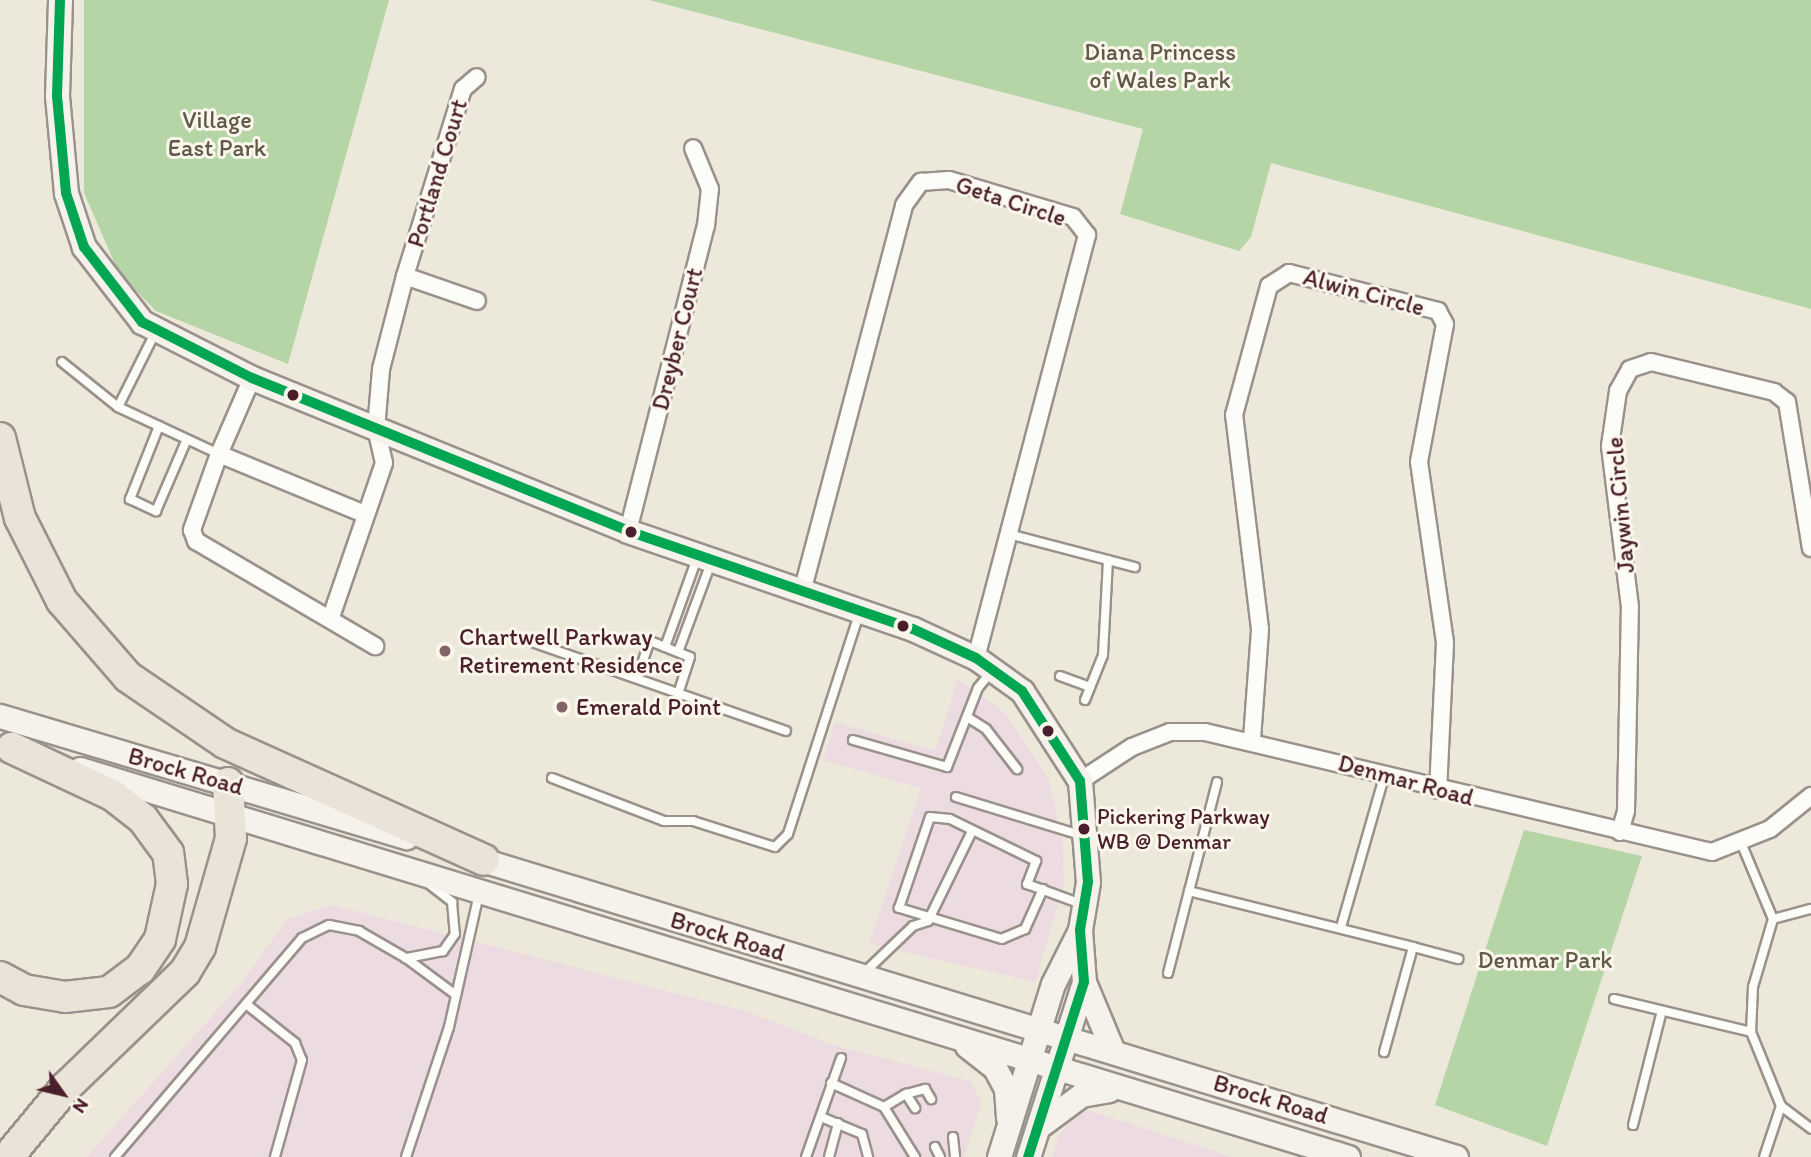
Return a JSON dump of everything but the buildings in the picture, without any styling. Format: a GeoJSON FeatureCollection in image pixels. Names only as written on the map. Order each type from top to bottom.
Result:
{"type":"FeatureCollection","features":[{"type":"Feature","properties":{"kind":"highway"},"geometry":{"type":"LineString","coordinates":[[0,438],[20,517],[62,601],[128,677],[225,743],[484,860]]}},
{"type":"Feature","properties":{"kind":"highway"},"geometry":{"type":"LineString","coordinates":[[0,977],[24,990],[65,997],[109,992],[140,969],[160,939],[172,884],[168,853],[143,819],[114,796],[7,733]]}},
{"type":"Feature","properties":{"kind":"highway"},"geometry":{"type":"LineString","coordinates":[[8,1157],[66,1087],[185,972],[215,902],[231,838],[228,783]]}},
{"type":"Feature","properties":{"kind":"main road"},"geometry":{"type":"LineString","coordinates":[[60,0],[57,96],[66,193],[84,247],[106,284],[156,331],[252,378],[628,531],[860,611],[984,664],[1022,691],[1047,722],[1080,781],[1087,837],[1084,905],[1055,1030],[1058,1070],[1028,1157]]}},
{"type":"Feature","properties":{"kind":"main road","name":"Brock Road"},"geometry":{"type":"LineString","coordinates":[[7,733],[228,783],[859,976],[1055,1030],[1404,1149],[1456,1157]]}},
{"type":"Feature","properties":{"kind":"main road","name":"Brock Road"},"geometry":{"type":"LineString","coordinates":[[7,733],[231,813],[422,875],[1029,1059],[1114,1090],[1348,1157]]}},
{"type":"Feature","properties":{"kind":"main road"},"geometry":{"type":"LineString","coordinates":[[1075,939],[1084,982],[1112,1049]]}},
{"type":"Feature","properties":{"kind":"main road"},"geometry":{"type":"LineString","coordinates":[[999,1157],[1009,1135],[1029,1059],[1055,1030],[1084,982]]}},
{"type":"Feature","properties":{"kind":"main road"},"geometry":{"type":"LineString","coordinates":[[960,1040],[995,1068],[1006,1089],[1009,1135]]}},
{"type":"Feature","properties":{"kind":"main road"},"geometry":{"type":"LineString","coordinates":[[1038,1129],[1060,1105],[1114,1090]]}},
{"type":"Feature","properties":{"kind":"street","name":"Portland Court"},"geometry":{"type":"LineString","coordinates":[[331,617],[362,513],[384,463],[376,429],[381,369],[405,276],[463,89],[477,77]]}},
{"type":"Feature","properties":{"kind":"street","name":"Dreyber Court"},"geometry":{"type":"LineString","coordinates":[[628,531],[706,226],[710,189],[693,148]]}},
{"type":"Feature","properties":{"kind":"street","name":"Geta Circle"},"geometry":{"type":"LineString","coordinates":[[802,592],[904,205],[921,182],[949,180],[1073,217],[1087,235],[1012,536],[984,664]]}},
{"type":"Feature","properties":{"kind":"street","name":"Alwin Circle"},"geometry":{"type":"LineString","coordinates":[[1252,739],[1260,629],[1234,415],[1269,286],[1289,272],[1438,311],[1445,324],[1419,462],[1445,643],[1438,789]]}},
{"type":"Feature","properties":{"kind":"street","name":"Portland Court"},"geometry":{"type":"LineString","coordinates":[[405,276],[477,301]]}},
{"type":"Feature","properties":{"kind":"street","name":"Jaywin Circle"},"geometry":{"type":"LineString","coordinates":[[1620,832],[1626,809],[1630,607],[1610,446],[1618,391],[1630,369],[1651,362],[1774,392],[1787,402],[1811,548]]}},
{"type":"Feature","properties":{"kind":"street"},"geometry":{"type":"LineString","coordinates":[[252,378],[219,454],[192,530],[196,541],[331,617],[375,646]]}},
{"type":"Feature","properties":{"kind":"street"},"geometry":{"type":"LineString","coordinates":[[219,454],[362,513]]}},
{"type":"Feature","properties":{"kind":"street","name":"Denmar Road"},"geometry":{"type":"LineString","coordinates":[[1080,781],[1132,747],[1170,732],[1252,739],[1438,789],[1712,852],[1742,845],[1811,796]]}},
{"type":"Feature","properties":{"kind":"lane"},"geometry":{"type":"LineString","coordinates":[[118,407],[156,331]]}},
{"type":"Feature","properties":{"kind":"lane"},"geometry":{"type":"LineString","coordinates":[[62,362],[118,407],[219,454]]}},
{"type":"Feature","properties":{"kind":"lane"},"geometry":{"type":"LineString","coordinates":[[159,426],[130,499],[156,511],[187,439]]}},
{"type":"Feature","properties":{"kind":"lane"},"geometry":{"type":"LineString","coordinates":[[1012,536],[1135,567]]}},
{"type":"Feature","properties":{"kind":"lane"},"geometry":{"type":"LineString","coordinates":[[664,647],[705,558]]}},
{"type":"Feature","properties":{"kind":"lane"},"geometry":{"type":"LineString","coordinates":[[678,652],[705,558]]}},
{"type":"Feature","properties":{"kind":"lane"},"geometry":{"type":"LineString","coordinates":[[1084,701],[1103,655],[1108,560]]}},
{"type":"Feature","properties":{"kind":"lane"},"geometry":{"type":"LineString","coordinates":[[552,778],[664,821],[693,821],[775,847],[789,834],[860,611]]}},
{"type":"Feature","properties":{"kind":"lane"},"geometry":{"type":"LineString","coordinates":[[637,678],[650,641],[690,657],[678,692]]}},
{"type":"Feature","properties":{"kind":"lane"},"geometry":{"type":"LineString","coordinates":[[532,642],[786,731]]}},
{"type":"Feature","properties":{"kind":"lane"},"geometry":{"type":"LineString","coordinates":[[853,740],[947,767],[984,664]]}},
{"type":"Feature","properties":{"kind":"lane"},"geometry":{"type":"LineString","coordinates":[[1060,676],[1090,687]]}},
{"type":"Feature","properties":{"kind":"lane"},"geometry":{"type":"LineString","coordinates":[[967,717],[986,729],[1017,769]]}},
{"type":"Feature","properties":{"kind":"lane"},"geometry":{"type":"LineString","coordinates":[[1341,927],[1385,774]]}},
{"type":"Feature","properties":{"kind":"lane"},"geometry":{"type":"LineString","coordinates":[[1168,972],[1217,782]]}},
{"type":"Feature","properties":{"kind":"lane"},"geometry":{"type":"LineString","coordinates":[[956,797],[1087,837]]}},
{"type":"Feature","properties":{"kind":"lane"},"geometry":{"type":"LineString","coordinates":[[1042,889],[1025,929],[1002,939],[928,920],[899,908],[923,827],[930,817],[972,831],[1036,862],[1027,884],[1042,889],[1084,905]]}},
{"type":"Feature","properties":{"kind":"lane"},"geometry":{"type":"LineString","coordinates":[[859,976],[928,920],[972,831]]}},
{"type":"Feature","properties":{"kind":"lane"},"geometry":{"type":"LineString","coordinates":[[1742,845],[1773,919],[1753,987],[1751,1032],[1781,1106],[1811,1129]]}},
{"type":"Feature","properties":{"kind":"lane"},"geometry":{"type":"LineString","coordinates":[[406,958],[443,951],[455,934],[452,902],[422,875]]}},
{"type":"Feature","properties":{"kind":"lane"},"geometry":{"type":"LineString","coordinates":[[406,1157],[456,995],[480,891]]}},
{"type":"Feature","properties":{"kind":"lane"},"geometry":{"type":"LineString","coordinates":[[1189,891],[1341,927],[1458,959]]}},
{"type":"Feature","properties":{"kind":"lane"},"geometry":{"type":"LineString","coordinates":[[1773,919],[1811,909]]}},
{"type":"Feature","properties":{"kind":"lane"},"geometry":{"type":"LineString","coordinates":[[115,1157],[302,939],[329,925],[359,931],[406,958],[456,995]]}},
{"type":"Feature","properties":{"kind":"lane"},"geometry":{"type":"LineString","coordinates":[[1384,1052],[1413,947]]}},
{"type":"Feature","properties":{"kind":"lane"},"geometry":{"type":"LineString","coordinates":[[1615,999],[1661,1014],[1751,1032]]}},
{"type":"Feature","properties":{"kind":"lane"},"geometry":{"type":"LineString","coordinates":[[246,1004],[295,1043],[302,1060],[275,1157]]}},
{"type":"Feature","properties":{"kind":"lane"},"geometry":{"type":"LineString","coordinates":[[1633,1125],[1661,1014]]}},
{"type":"Feature","properties":{"kind":"lane"},"geometry":{"type":"LineString","coordinates":[[806,1157],[841,1058]]}},
{"type":"Feature","properties":{"kind":"lane"},"geometry":{"type":"LineString","coordinates":[[831,1083],[884,1107],[915,1157]]}},
{"type":"Feature","properties":{"kind":"lane"},"geometry":{"type":"LineString","coordinates":[[884,1107],[906,1094],[925,1089],[931,1099]]}},
{"type":"Feature","properties":{"kind":"lane"},"geometry":{"type":"LineString","coordinates":[[906,1094],[915,1108]]}},
{"type":"Feature","properties":{"kind":"lane"},"geometry":{"type":"LineString","coordinates":[[1764,1157],[1781,1106]]}},
{"type":"Feature","properties":{"kind":"lane"},"geometry":{"type":"LineString","coordinates":[[821,1117],[862,1134],[868,1157]]}},
{"type":"Feature","properties":{"kind":"lane"},"geometry":{"type":"LineString","coordinates":[[829,1157],[838,1123]]}},
{"type":"Feature","properties":{"kind":"lane"},"geometry":{"type":"LineString","coordinates":[[953,1137],[955,1157]]}},
{"type":"Feature","properties":{"kind":"lane"},"geometry":{"type":"LineString","coordinates":[[935,1147],[940,1157]]}},
{"type":"Feature","properties":{"kind":"shaded area"},"geometry":{"type":"Polygon","coordinates":[[[958,679],[1005,713],[1049,780],[1063,842],[1064,884],[1035,982],[869,944],[921,788],[823,760],[835,722],[935,751],[958,679]]]}},
{"type":"Feature","properties":{"kind":"shaded area"},"geometry":{"type":"Polygon","coordinates":[[[332,905],[745,1011],[836,1046],[970,1081],[981,1103],[964,1157],[87,1157],[244,980],[287,919],[332,905]]]}},
{"type":"Feature","properties":{"kind":"shaded area"},"geometry":{"type":"Polygon","coordinates":[[[1084,1109],[1232,1157],[1052,1157],[1060,1133],[1084,1109]]]}},
{"type":"Feature","properties":{"kind":"green space","name":"Village East Park"},"geometry":{"type":"Polygon","coordinates":[[[84,0],[389,0],[288,364],[156,311],[119,273],[84,193],[84,0]]]}},
{"type":"Feature","properties":{"kind":"green space","name":"Diana Princess of Wales Park"},"geometry":{"type":"Polygon","coordinates":[[[649,0],[1811,0],[1811,309],[1271,163],[1251,237],[1239,251],[1120,214],[1143,129],[649,0]]]}},
{"type":"Feature","properties":{"kind":"green space","name":"Denmar Park"},"geometry":{"type":"Polygon","coordinates":[[[1524,830],[1642,856],[1547,1146],[1435,1105],[1524,830]]]}},
{"type":"Feature","properties":{"kind":"transit line"},"geometry":{"type":"LineString","coordinates":[[60,0],[57,96],[66,193],[84,247],[142,322],[252,378],[628,531],[913,629],[976,658],[1022,691],[1080,781],[1088,882],[1080,930],[1084,982],[1028,1157]]}},
{"type":"Feature","properties":{"kind":"place","name":"Chartwell Parkway Retirement Residence"},"geometry":{"type":"Point","coordinates":[445,651]}},
{"type":"Feature","properties":{"kind":"place","name":"Emerald Point"},"geometry":{"type":"Point","coordinates":[562,707]}},
{"type":"Feature","properties":{"kind":"place","name":"Pickering Parkway WB @ Denmar"},"geometry":{"type":"Point","coordinates":[1084,829]}}]}
